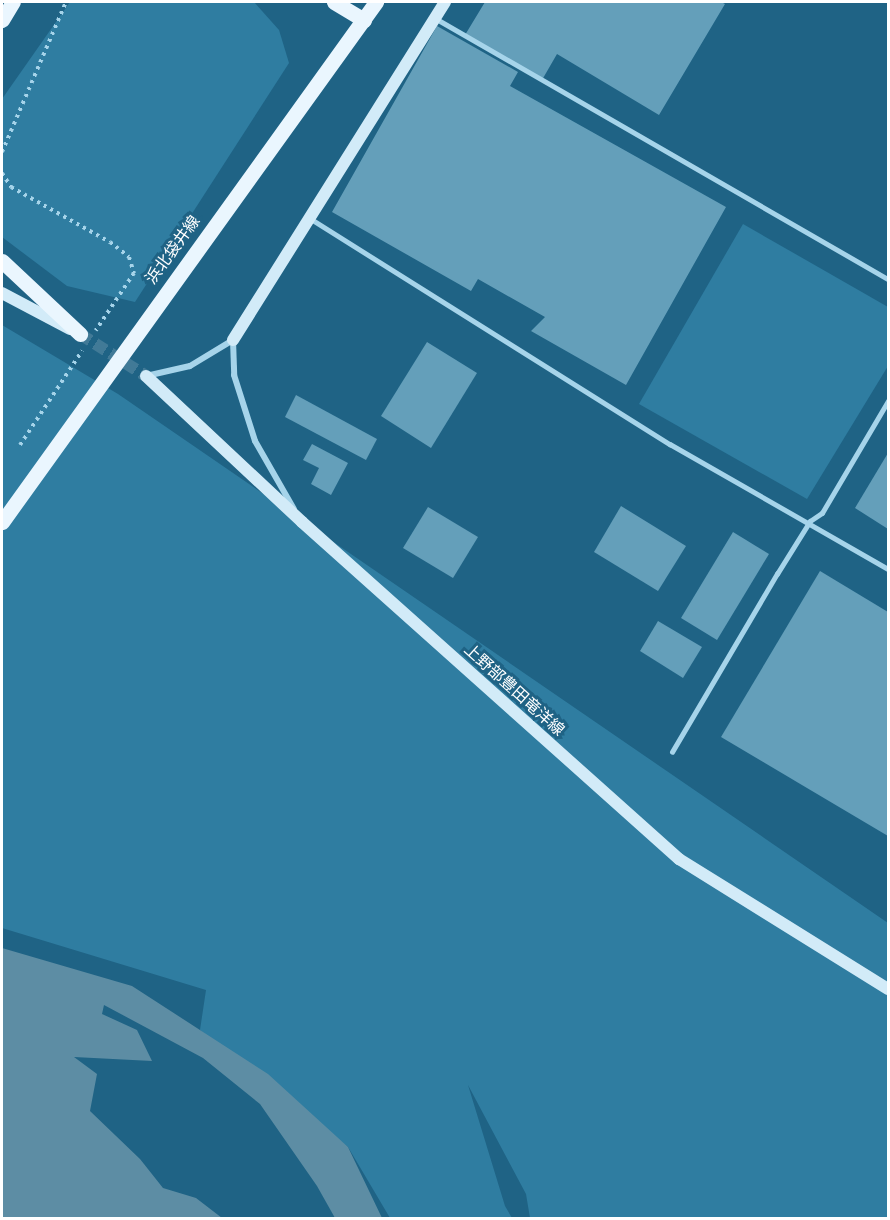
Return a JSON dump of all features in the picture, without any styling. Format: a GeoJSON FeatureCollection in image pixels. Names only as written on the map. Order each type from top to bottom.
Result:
{"type":"FeatureCollection","features":[{"type":"Feature","properties":{"kind":"main road"},"geometry":{"type":"LineString","coordinates":[[2,20],[13,2]]}},
{"type":"Feature","properties":{"kind":"main road"},"geometry":{"type":"LineString","coordinates":[[334,2],[364,20]]}},
{"type":"Feature","properties":{"kind":"main road","name":"浜北袋井線"},"geometry":{"type":"LineString","coordinates":[[2,522],[376,2]]}},
{"type":"Feature","properties":{"kind":"main road"},"geometry":{"type":"LineString","coordinates":[[233,340],[445,2]]}},
{"type":"Feature","properties":{"kind":"main road"},"geometry":{"type":"LineString","coordinates":[[2,261],[84,341]]}},
{"type":"Feature","properties":{"kind":"main road"},"geometry":{"type":"LineString","coordinates":[[2,293],[84,341]]}},
{"type":"Feature","properties":{"kind":"main road","name":"上野部豊田竜洋線"},"geometry":{"type":"LineString","coordinates":[[146,376],[302,522],[679,859],[888,989]]}},
{"type":"Feature","properties":{"kind":"street"},"geometry":{"type":"LineString","coordinates":[[146,376],[190,366],[233,340],[234,375],[255,441],[302,522]]}},
{"type":"Feature","properties":{"kind":"lane"},"geometry":{"type":"LineString","coordinates":[[435,18],[888,279]]}},
{"type":"Feature","properties":{"kind":"lane"},"geometry":{"type":"LineString","coordinates":[[310,218],[670,444],[810,521],[888,569]]}},
{"type":"Feature","properties":{"kind":"lane"},"geometry":{"type":"LineString","coordinates":[[672,752],[810,521],[822,513],[888,401]]}},
{"type":"Feature","properties":{"kind":"path"},"geometry":{"type":"LineString","coordinates":[[2,152],[66,2]]}},
{"type":"Feature","properties":{"kind":"path"},"geometry":{"type":"LineString","coordinates":[[2,173],[11,187],[110,242],[129,257],[134,273],[84,341],[20,445]]}},
{"type":"Feature","properties":{"kind":"shaded area"},"geometry":{"type":"Polygon","coordinates":[[[70,2],[254,2],[279,30],[289,63],[135,302],[67,286],[2,237],[2,99],[70,2]]]}},
{"type":"Feature","properties":{"kind":"shaded area"},"geometry":{"type":"Polygon","coordinates":[[[743,224],[888,307],[888,366],[807,499],[639,404],[743,224]]]}},
{"type":"Feature","properties":{"kind":"shaded area"},"geometry":{"type":"Polygon","coordinates":[[[2,325],[118,394],[888,923],[888,1218],[530,1218],[526,1194],[468,1085],[505,1206],[512,1218],[390,1218],[348,1147],[200,1030],[206,990],[2,928],[2,325]]]}},
{"type":"Feature","properties":{"kind":"shaded area"},"geometry":{"type":"Polygon","coordinates":[[[2,948],[132,986],[268,1074],[348,1147],[382,1218],[335,1218],[317,1186],[260,1104],[203,1058],[104,1005],[102,1014],[137,1030],[152,1061],[74,1057],[97,1074],[90,1111],[140,1159],[163,1188],[196,1198],[222,1218],[2,1218],[2,948]]]}},
{"type":"Feature","properties":{"kind":"building"},"geometry":{"type":"Polygon","coordinates":[[[485,2],[721,2],[725,4],[659,115],[557,54],[542,80],[465,35],[485,2]]]}},
{"type":"Feature","properties":{"kind":"building"},"geometry":{"type":"Polygon","coordinates":[[[437,26],[518,72],[510,86],[726,207],[626,385],[531,331],[545,317],[478,279],[471,291],[332,212],[437,26]]]}},
{"type":"Feature","properties":{"kind":"building"},"geometry":{"type":"Polygon","coordinates":[[[427,342],[477,373],[431,448],[381,416],[427,342]]]}},
{"type":"Feature","properties":{"kind":"building"},"geometry":{"type":"Polygon","coordinates":[[[296,395],[377,439],[366,460],[285,417],[296,395]]]}},
{"type":"Feature","properties":{"kind":"building"},"geometry":{"type":"Polygon","coordinates":[[[312,444],[348,463],[331,495],[311,484],[319,468],[303,460],[312,444]]]}},
{"type":"Feature","properties":{"kind":"building"},"geometry":{"type":"Polygon","coordinates":[[[888,453],[888,529],[855,508],[888,453]]]}},
{"type":"Feature","properties":{"kind":"building"},"geometry":{"type":"Polygon","coordinates":[[[621,506],[686,546],[658,591],[594,552],[621,506]]]}},
{"type":"Feature","properties":{"kind":"building"},"geometry":{"type":"Polygon","coordinates":[[[428,507],[478,537],[453,578],[403,548],[428,507]]]}},
{"type":"Feature","properties":{"kind":"building"},"geometry":{"type":"Polygon","coordinates":[[[733,532],[769,554],[717,640],[681,618],[733,532]]]}},
{"type":"Feature","properties":{"kind":"building"},"geometry":{"type":"Polygon","coordinates":[[[820,571],[888,612],[888,836],[721,737],[820,571]]]}},
{"type":"Feature","properties":{"kind":"building"},"geometry":{"type":"Polygon","coordinates":[[[658,621],[702,647],[683,678],[640,651],[658,621]]]}},
{"type":"Feature","properties":{"kind":"tunnel"},"geometry":{"type":"LineString","coordinates":[[80,334],[146,376]]}}]}
